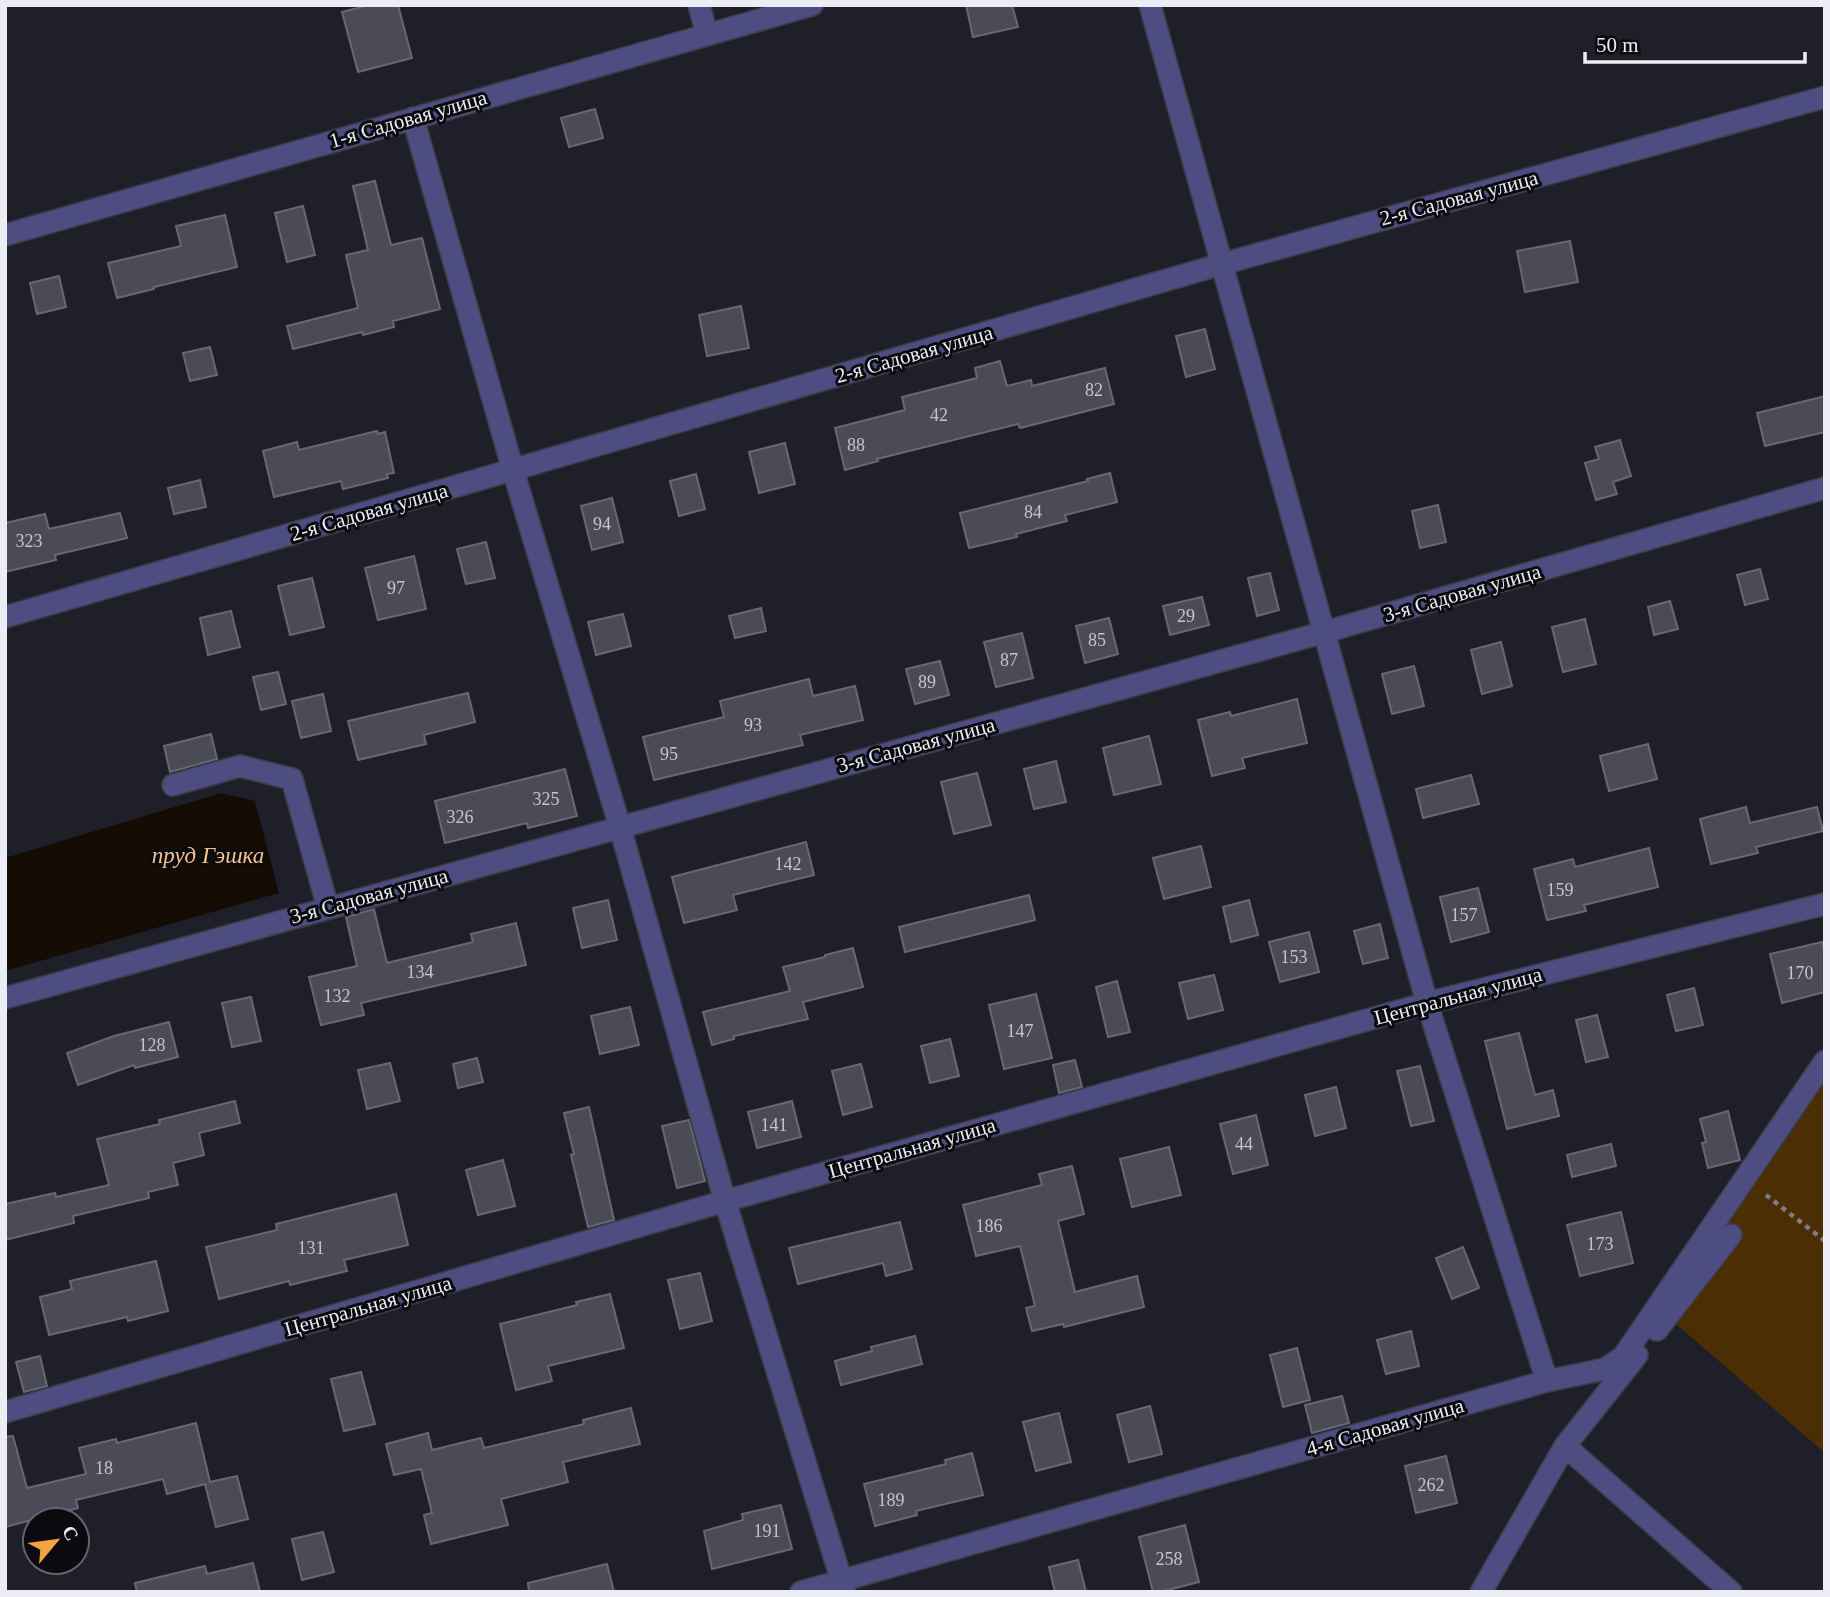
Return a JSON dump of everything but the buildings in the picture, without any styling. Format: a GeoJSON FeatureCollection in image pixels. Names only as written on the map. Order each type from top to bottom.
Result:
{"type":"FeatureCollection","features":[{"type":"Feature","properties":{"kind":"street"},"geometry":{"type":"LineString","coordinates":[[699,5],[707,35]]}},
{"type":"Feature","properties":{"kind":"street","name":"1-я Садовая улица"},"geometry":{"type":"LineString","coordinates":[[5,235],[812,5]]}},
{"type":"Feature","properties":{"kind":"street"},"geometry":{"type":"LineString","coordinates":[[1150,5],[1427,1003],[1546,1381]]}},
{"type":"Feature","properties":{"kind":"street","name":"2-я Садовая улица"},"geometry":{"type":"LineString","coordinates":[[5,617],[1222,264],[1825,97]]}},
{"type":"Feature","properties":{"kind":"street"},"geometry":{"type":"LineString","coordinates":[[413,118],[513,470],[620,827],[725,1201],[843,1586]]}},
{"type":"Feature","properties":{"kind":"street","name":"3-я Садовая улица"},"geometry":{"type":"LineString","coordinates":[[5,998],[1325,632],[1825,488]]}},
{"type":"Feature","properties":{"kind":"street"},"geometry":{"type":"LineString","coordinates":[[173,785],[240,766],[292,779],[328,908]]}},
{"type":"Feature","properties":{"kind":"street","name":"Центральная улица"},"geometry":{"type":"LineString","coordinates":[[5,1412],[725,1201],[1427,1003],[1825,904]]}},
{"type":"Feature","properties":{"kind":"street","name":"4-я Садовая улица"},"geometry":{"type":"LineString","coordinates":[[801,1592],[843,1586],[1546,1381],[1605,1369],[1623,1357],[1825,1061]]}},
{"type":"Feature","properties":{"kind":"street"},"geometry":{"type":"LineString","coordinates":[[1481,1592],[1565,1446],[1731,1235]]}},
{"type":"Feature","properties":{"kind":"street"},"geometry":{"type":"LineString","coordinates":[[1565,1446],[1731,1592]]}},
{"type":"Feature","properties":{"kind":"path"},"geometry":{"type":"LineString","coordinates":[[1766,1195],[1825,1241]]}},
{"type":"Feature","properties":{"kind":"shaded area"},"geometry":{"type":"Polygon","coordinates":[[[1825,1059],[1825,1453],[1653,1304],[1825,1059]]]}},
{"type":"Feature","properties":{"kind":"water","name":"пруд Гэшка"},"geometry":{"type":"Polygon","coordinates":[[[221,793],[255,801],[279,893],[5,971],[5,858],[221,793]]]}}]}
